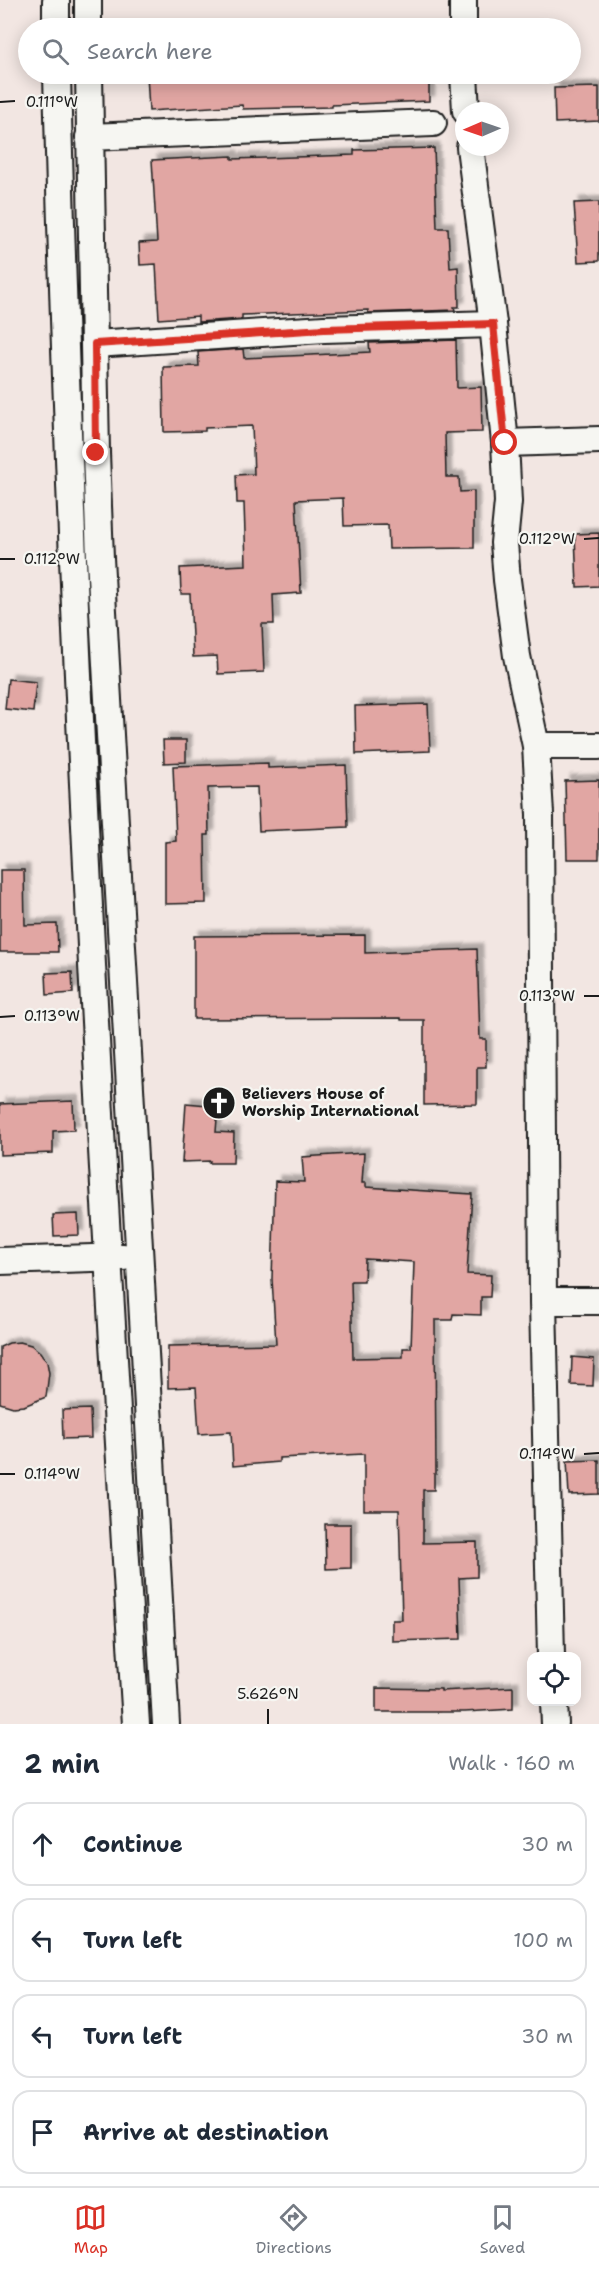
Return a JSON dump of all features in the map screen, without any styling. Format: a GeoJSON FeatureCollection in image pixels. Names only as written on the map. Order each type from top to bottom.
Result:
{"type":"FeatureCollection","features":[{"type":"Feature","properties":{"kind":"street"},"geometry":{"type":"LineString","coordinates":[[56,0],[56,18]]}},
{"type":"Feature","properties":{"kind":"street"},"geometry":{"type":"LineString","coordinates":[[88,0],[88,18]]}},
{"type":"Feature","properties":{"kind":"street"},"geometry":{"type":"LineString","coordinates":[[463,0],[463,18]]}},
{"type":"Feature","properties":{"kind":"street"},"geometry":{"type":"LineString","coordinates":[[57,84],[73,558],[107,1258],[136,1724]]}},
{"type":"Feature","properties":{"kind":"street"},"geometry":{"type":"LineString","coordinates":[[89,84],[100,558],[166,1724]]}},
{"type":"Feature","properties":{"kind":"street"},"geometry":{"type":"LineString","coordinates":[[465,84],[466,102]]}},
{"type":"Feature","properties":{"kind":"street"},"geometry":{"type":"LineString","coordinates":[[89,137],[432,123]]}},
{"type":"Feature","properties":{"kind":"street"},"geometry":{"type":"LineString","coordinates":[[471,156],[493,324],[505,443],[508,502],[504,543],[507,580],[517,656],[536,746],[540,826],[543,1301],[551,1652]]}},
{"type":"Feature","properties":{"kind":"street"},"geometry":{"type":"LineString","coordinates":[[95,344],[324,329],[493,324]]}},
{"type":"Feature","properties":{"kind":"street"},"geometry":{"type":"LineString","coordinates":[[505,443],[599,440]]}},
{"type":"Feature","properties":{"kind":"street"},"geometry":{"type":"LineString","coordinates":[[536,746],[599,746]]}},
{"type":"Feature","properties":{"kind":"street"},"geometry":{"type":"LineString","coordinates":[[0,1261],[140,1256]]}},
{"type":"Feature","properties":{"kind":"street"},"geometry":{"type":"LineString","coordinates":[[543,1301],[599,1300]]}},
{"type":"Feature","properties":{"kind":"street"},"geometry":{"type":"LineString","coordinates":[[554,1706],[555,1724]]}},
{"type":"Feature","properties":{"kind":"building"},"geometry":{"type":"Polygon","coordinates":[[[148,84],[429,84],[429,101],[332,105],[332,107],[243,109],[242,105],[149,111],[148,84]]]}},
{"type":"Feature","properties":{"kind":"building"},"geometry":{"type":"Polygon","coordinates":[[[599,87],[599,121],[555,123],[554,88],[599,87]]]}},
{"type":"Feature","properties":{"kind":"building"},"geometry":{"type":"Polygon","coordinates":[[[434,148],[437,228],[448,228],[450,268],[458,267],[459,307],[454,307],[455,310],[368,313],[368,310],[242,315],[242,319],[198,322],[198,316],[159,319],[156,264],[140,265],[139,243],[157,242],[152,160],[232,156],[232,159],[354,155],[354,150],[434,148]]]}},
{"type":"Feature","properties":{"kind":"building"},"geometry":{"type":"Polygon","coordinates":[[[599,202],[599,261],[578,262],[574,203],[599,202]]]}},
{"type":"Feature","properties":{"kind":"building"},"geometry":{"type":"Polygon","coordinates":[[[456,340],[457,388],[481,387],[482,432],[445,433],[446,477],[459,477],[460,492],[474,491],[474,548],[389,549],[388,525],[344,526],[343,498],[296,500],[301,593],[273,595],[274,624],[262,624],[264,672],[218,674],[217,656],[193,657],[190,594],[181,594],[180,568],[246,565],[244,503],[237,503],[236,475],[254,474],[252,426],[164,432],[163,367],[199,366],[198,352],[243,349],[244,358],[311,355],[370,352],[369,343],[456,340]]]}},
{"type":"Feature","properties":{"kind":"building"},"geometry":{"type":"Polygon","coordinates":[[[599,533],[599,586],[577,587],[575,534],[599,533]]]}},
{"type":"Feature","properties":{"kind":"building"},"geometry":{"type":"Polygon","coordinates":[[[8,679],[36,682],[33,712],[5,709],[8,679]]]}},
{"type":"Feature","properties":{"kind":"building"},"geometry":{"type":"Polygon","coordinates":[[[428,704],[430,751],[356,754],[355,706],[428,704]]]}},
{"type":"Feature","properties":{"kind":"building"},"geometry":{"type":"Polygon","coordinates":[[[163,740],[186,740],[186,762],[164,763],[163,740]]]}},
{"type":"Feature","properties":{"kind":"building"},"geometry":{"type":"Polygon","coordinates":[[[268,763],[268,768],[346,765],[348,827],[259,831],[257,787],[208,788],[209,835],[205,835],[206,903],[165,904],[165,842],[176,841],[173,766],[268,763]]]}},
{"type":"Feature","properties":{"kind":"building"},"geometry":{"type":"Polygon","coordinates":[[[599,780],[599,859],[567,859],[565,781],[599,780]]]}},
{"type":"Feature","properties":{"kind":"building"},"geometry":{"type":"Polygon","coordinates":[[[0,870],[24,870],[25,925],[57,924],[58,952],[0,952],[0,870]]]}},
{"type":"Feature","properties":{"kind":"building"},"geometry":{"type":"Polygon","coordinates":[[[365,935],[365,953],[477,949],[480,1039],[486,1039],[486,1067],[477,1067],[477,1104],[424,1105],[424,1020],[401,1020],[401,1018],[194,1019],[194,936],[365,935]]]}},
{"type":"Feature","properties":{"kind":"building"},"geometry":{"type":"Polygon","coordinates":[[[72,972],[73,993],[47,995],[46,973],[72,972]]]}},
{"type":"Feature","properties":{"kind":"building"},"geometry":{"type":"Polygon","coordinates":[[[73,1101],[74,1130],[53,1131],[53,1153],[0,1155],[0,1104],[73,1101]]]}},
{"type":"Feature","properties":{"kind":"building"},"geometry":{"type":"Polygon","coordinates":[[[186,1103],[218,1106],[216,1132],[234,1133],[233,1163],[182,1162],[186,1103]]]}},
{"type":"Feature","properties":{"kind":"building"},"geometry":{"type":"Polygon","coordinates":[[[364,1153],[362,1183],[366,1183],[366,1187],[472,1194],[467,1274],[491,1275],[490,1297],[481,1297],[481,1315],[453,1314],[452,1320],[435,1320],[436,1474],[434,1474],[434,1490],[423,1490],[423,1543],[477,1542],[477,1577],[459,1578],[461,1639],[392,1641],[392,1620],[402,1620],[399,1510],[364,1510],[364,1454],[279,1458],[279,1462],[233,1466],[231,1432],[199,1434],[196,1387],[168,1388],[168,1346],[276,1344],[272,1279],[275,1181],[304,1182],[302,1157],[364,1153]],[[365,1259],[364,1281],[351,1281],[353,1358],[403,1357],[403,1348],[411,1348],[414,1262],[365,1259]]]}},
{"type":"Feature","properties":{"kind":"building"},"geometry":{"type":"Polygon","coordinates":[[[78,1214],[79,1235],[54,1236],[53,1215],[78,1214]]]}},
{"type":"Feature","properties":{"kind":"building"},"geometry":{"type":"Polygon","coordinates":[[[20,1342],[31,1345],[40,1352],[47,1362],[49,1373],[46,1397],[24,1406],[13,1407],[0,1403],[0,1347],[20,1342]]]}},
{"type":"Feature","properties":{"kind":"building"},"geometry":{"type":"Polygon","coordinates":[[[572,1357],[594,1359],[593,1386],[571,1385],[572,1357]]]}},
{"type":"Feature","properties":{"kind":"building"},"geometry":{"type":"Polygon","coordinates":[[[90,1409],[91,1438],[63,1439],[62,1410],[90,1409]]]}},
{"type":"Feature","properties":{"kind":"building"},"geometry":{"type":"Polygon","coordinates":[[[599,1460],[599,1494],[569,1495],[567,1461],[599,1460]]]}},
{"type":"Feature","properties":{"kind":"building"},"geometry":{"type":"Polygon","coordinates":[[[325,1524],[351,1524],[351,1568],[326,1569],[325,1524]]]}},
{"type":"Feature","properties":{"kind":"building"},"geometry":{"type":"Polygon","coordinates":[[[513,1687],[513,1709],[465,1712],[376,1712],[376,1688],[441,1689],[441,1691],[513,1687]]]}},
{"type":"Feature","properties":{"kind":"place","name":"Believers House of Worship International"},"geometry":{"type":"Point","coordinates":[219,1103]}},
{"type":"Feature","properties":{"kind":"route"},"geometry":{"type":"LineString","coordinates":[[96,453],[95,344],[324,329],[493,324],[505,443]]}}]}
